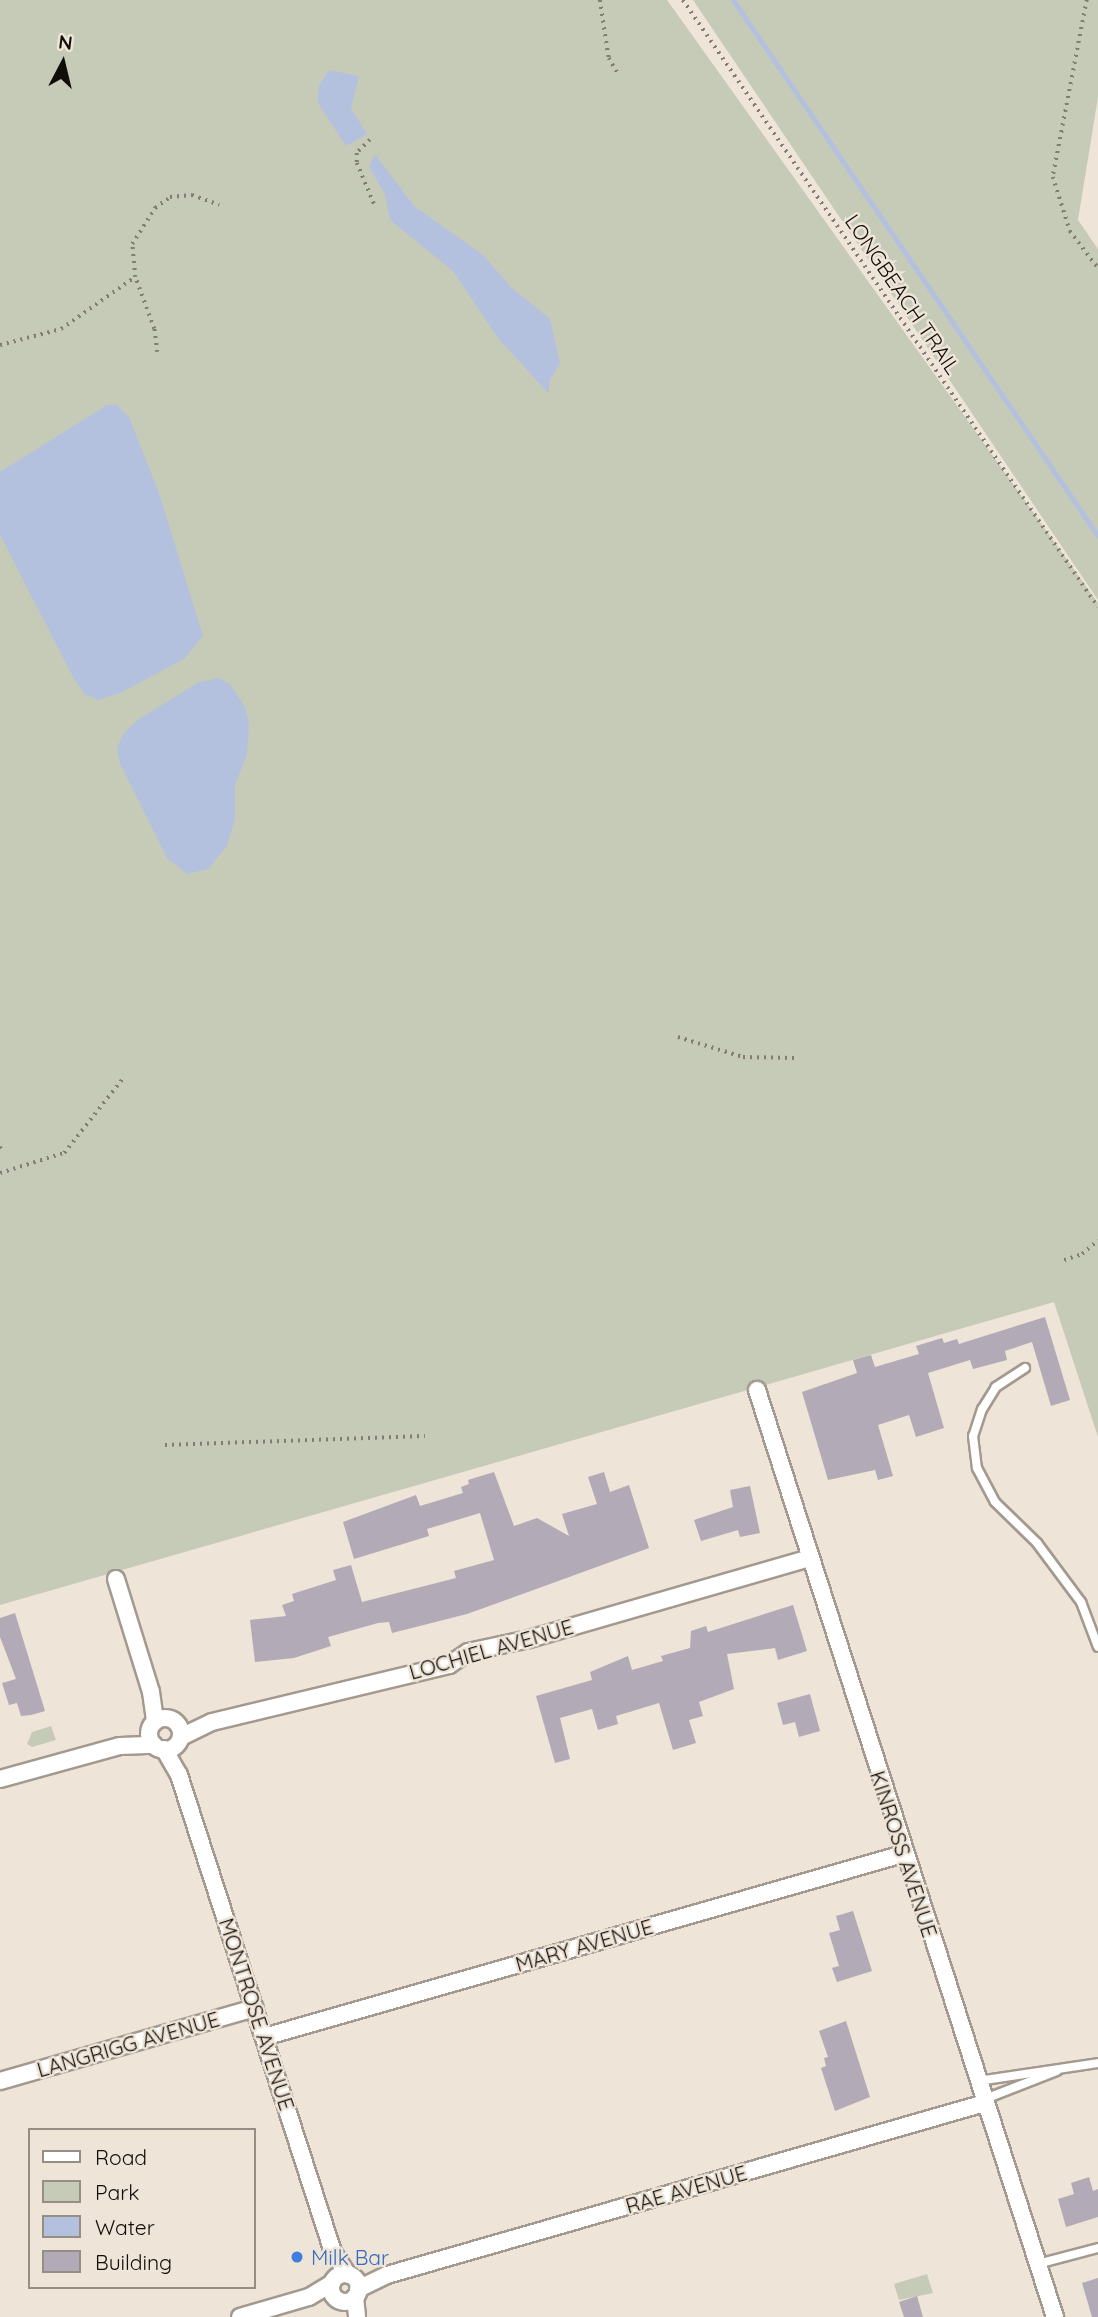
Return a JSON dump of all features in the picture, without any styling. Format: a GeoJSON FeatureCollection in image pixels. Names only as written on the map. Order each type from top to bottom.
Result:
{"type":"FeatureCollection","features":[{"type":"Feature","properties":{"kind":"street","name":"KINROSS AVENUE"},"geometry":{"type":"LineString","coordinates":[[757,1390],[903,1854],[1055,2317]]}},
{"type":"Feature","properties":{"kind":"street","name":"LOCHIEL AVENUE"},"geometry":{"type":"LineString","coordinates":[[0,1779],[212,1722],[449,1665],[468,1652],[529,1639],[809,1558]]}},
{"type":"Feature","properties":{"kind":"street","name":"MONTROSE AVENUE"},"geometry":{"type":"LineString","coordinates":[[116,1579],[354,2317]]}},
{"type":"Feature","properties":{"kind":"street","name":"MARY AVENUE"},"geometry":{"type":"LineString","coordinates":[[264,2037],[903,1854]]}},
{"type":"Feature","properties":{"kind":"street","name":"LANGRIGG AVENUE"},"geometry":{"type":"LineString","coordinates":[[0,2081],[255,2008]]}},
{"type":"Feature","properties":{"kind":"street","name":"RAE AVENUE"},"geometry":{"type":"LineString","coordinates":[[240,2317],[985,2101]]}},
{"type":"Feature","properties":{"kind":"lane"},"geometry":{"type":"LineString","coordinates":[[1025,1368],[1004,1380],[985,1404],[973,1436],[977,1468],[995,1502],[1037,1543],[1081,1602],[1098,1647]]}},
{"type":"Feature","properties":{"kind":"lane"},"geometry":{"type":"LineString","coordinates":[[978,2081],[1098,2063]]}},
{"type":"Feature","properties":{"kind":"lane"},"geometry":{"type":"LineString","coordinates":[[985,2101],[1063,2069]]}},
{"type":"Feature","properties":{"kind":"lane"},"geometry":{"type":"LineString","coordinates":[[1037,2264],[1098,2248]]}},
{"type":"Feature","properties":{"kind":"path"},"geometry":{"type":"LineString","coordinates":[[600,0],[608,58],[619,75]]}},
{"type":"Feature","properties":{"kind":"path","name":"LONGBEACH TRAIL"},"geometry":{"type":"LineString","coordinates":[[683,0],[1098,607]]}},
{"type":"Feature","properties":{"kind":"path"},"geometry":{"type":"LineString","coordinates":[[1087,0],[1053,177],[1070,231],[1098,268]]}},
{"type":"Feature","properties":{"kind":"path"},"geometry":{"type":"LineString","coordinates":[[370,140],[357,153],[357,163],[375,206]]}},
{"type":"Feature","properties":{"kind":"path"},"geometry":{"type":"LineString","coordinates":[[157,352],[154,329],[135,276],[132,244],[162,201],[181,194],[219,205]]}},
{"type":"Feature","properties":{"kind":"path"},"geometry":{"type":"LineString","coordinates":[[0,345],[41,337],[68,325],[135,276]]}},
{"type":"Feature","properties":{"kind":"path"},"geometry":{"type":"LineString","coordinates":[[678,1037],[743,1057],[795,1058]]}},
{"type":"Feature","properties":{"kind":"path"},"geometry":{"type":"LineString","coordinates":[[0,1173],[64,1153],[124,1077]]}},
{"type":"Feature","properties":{"kind":"path"},"geometry":{"type":"LineString","coordinates":[[1064,1260],[1082,1254],[1098,1240]]}},
{"type":"Feature","properties":{"kind":"path"},"geometry":{"type":"LineString","coordinates":[[166,1445],[425,1436]]}},
{"type":"Feature","properties":{"kind":"green space"},"geometry":{"type":"Polygon","coordinates":[[[0,0],[667,0],[1098,603],[1098,1437],[1054,1302],[0,1605],[0,0]]]}},
{"type":"Feature","properties":{"kind":"green space"},"geometry":{"type":"Polygon","coordinates":[[[693,0],[1098,0],[1098,97],[1078,220],[1098,249],[1098,600],[693,0]]]}},
{"type":"Feature","properties":{"kind":"green space"},"geometry":{"type":"Polygon","coordinates":[[[51,1726],[56,1740],[32,1747],[27,1744],[32,1732],[51,1726]]]}},
{"type":"Feature","properties":{"kind":"green space"},"geometry":{"type":"Polygon","coordinates":[[[927,2274],[933,2293],[899,2300],[894,2284],[927,2274]]]}},
{"type":"Feature","properties":{"kind":"water"},"geometry":{"type":"Polygon","coordinates":[[[329,70],[359,76],[351,108],[367,134],[346,146],[318,103],[319,86],[329,70]]]}},
{"type":"Feature","properties":{"kind":"water"},"geometry":{"type":"Polygon","coordinates":[[[375,154],[414,206],[483,255],[512,288],[550,319],[560,363],[549,382],[549,394],[498,338],[453,271],[390,220],[385,194],[369,167],[375,154]]]}},
{"type":"Feature","properties":{"kind":"water"},"geometry":{"type":"Polygon","coordinates":[[[107,405],[117,405],[129,417],[159,493],[203,636],[184,659],[120,693],[98,700],[85,694],[74,679],[0,535],[0,472],[107,405]]]}},
{"type":"Feature","properties":{"kind":"water"},"geometry":{"type":"Polygon","coordinates":[[[219,678],[230,684],[245,707],[249,724],[247,754],[235,785],[235,819],[227,846],[208,869],[187,874],[167,858],[120,764],[117,748],[123,734],[139,719],[199,682],[219,678]]]}},
{"type":"Feature","properties":{"kind":"building"},"geometry":{"type":"Polygon","coordinates":[[[1045,1317],[1070,1400],[1051,1406],[1032,1342],[1005,1351],[1007,1360],[973,1369],[970,1360],[928,1373],[944,1428],[916,1437],[909,1415],[878,1425],[893,1476],[878,1480],[875,1470],[828,1480],[802,1392],[857,1373],[853,1360],[871,1355],[875,1367],[919,1354],[916,1346],[942,1338],[944,1343],[957,1339],[959,1344],[1045,1317]]]}},
{"type":"Feature","properties":{"kind":"building"},"geometry":{"type":"Polygon","coordinates":[[[494,1472],[514,1526],[537,1518],[569,1536],[562,1514],[597,1504],[588,1477],[604,1472],[610,1492],[629,1485],[649,1548],[467,1614],[392,1633],[389,1622],[378,1623],[328,1637],[331,1646],[294,1658],[255,1662],[250,1620],[286,1616],[282,1605],[294,1601],[292,1594],[336,1580],[333,1570],[351,1565],[362,1602],[456,1578],[454,1571],[494,1560],[480,1513],[427,1529],[429,1536],[354,1559],[343,1522],[416,1495],[420,1506],[463,1493],[461,1487],[469,1484],[468,1480],[494,1472]]]}},
{"type":"Feature","properties":{"kind":"building"},"geometry":{"type":"Polygon","coordinates":[[[750,1486],[760,1533],[740,1537],[738,1530],[701,1541],[694,1520],[733,1507],[730,1490],[750,1486]]]}},
{"type":"Feature","properties":{"kind":"building"},"geometry":{"type":"Polygon","coordinates":[[[793,1605],[807,1651],[778,1660],[775,1648],[727,1654],[734,1689],[699,1702],[703,1716],[689,1720],[696,1743],[673,1750],[659,1703],[616,1716],[618,1724],[598,1730],[592,1709],[560,1718],[570,1759],[555,1763],[536,1696],[592,1680],[590,1672],[628,1656],[632,1670],[663,1661],[661,1656],[690,1648],[691,1631],[706,1626],[708,1632],[793,1605]]]}},
{"type":"Feature","properties":{"kind":"building"},"geometry":{"type":"Polygon","coordinates":[[[15,1613],[45,1711],[31,1715],[21,1716],[17,1703],[9,1705],[2,1683],[16,1679],[0,1637],[0,1618],[15,1613]]]}},
{"type":"Feature","properties":{"kind":"building"},"geometry":{"type":"Polygon","coordinates":[[[810,1694],[820,1731],[799,1737],[795,1722],[783,1725],[777,1703],[810,1694]]]}},
{"type":"Feature","properties":{"kind":"building"},"geometry":{"type":"Polygon","coordinates":[[[853,1911],[872,1971],[837,1982],[832,1968],[839,1966],[829,1933],[840,1930],[836,1916],[853,1911]]]}},
{"type":"Feature","properties":{"kind":"building"},"geometry":{"type":"Polygon","coordinates":[[[846,2021],[870,2097],[835,2111],[821,2068],[826,2066],[824,2058],[828,2057],[819,2031],[846,2021]]]}},
{"type":"Feature","properties":{"kind":"building"},"geometry":{"type":"Polygon","coordinates":[[[1089,2177],[1093,2191],[1098,2189],[1098,2217],[1066,2227],[1058,2199],[1074,2194],[1071,2183],[1089,2177]]]}},
{"type":"Feature","properties":{"kind":"building"},"geometry":{"type":"Polygon","coordinates":[[[1098,2278],[1098,2317],[1092,2317],[1082,2283],[1098,2278]]]}},
{"type":"Feature","properties":{"kind":"building"},"geometry":{"type":"Polygon","coordinates":[[[917,2296],[923,2317],[904,2317],[899,2302],[917,2296]]]}},
{"type":"Feature","properties":{"kind":"waterway"},"geometry":{"type":"LineString","coordinates":[[733,0],[1098,536]]}},
{"type":"Feature","properties":{"kind":"place","name":"Milk Bar"},"geometry":{"type":"Point","coordinates":[297,2257]}}]}
